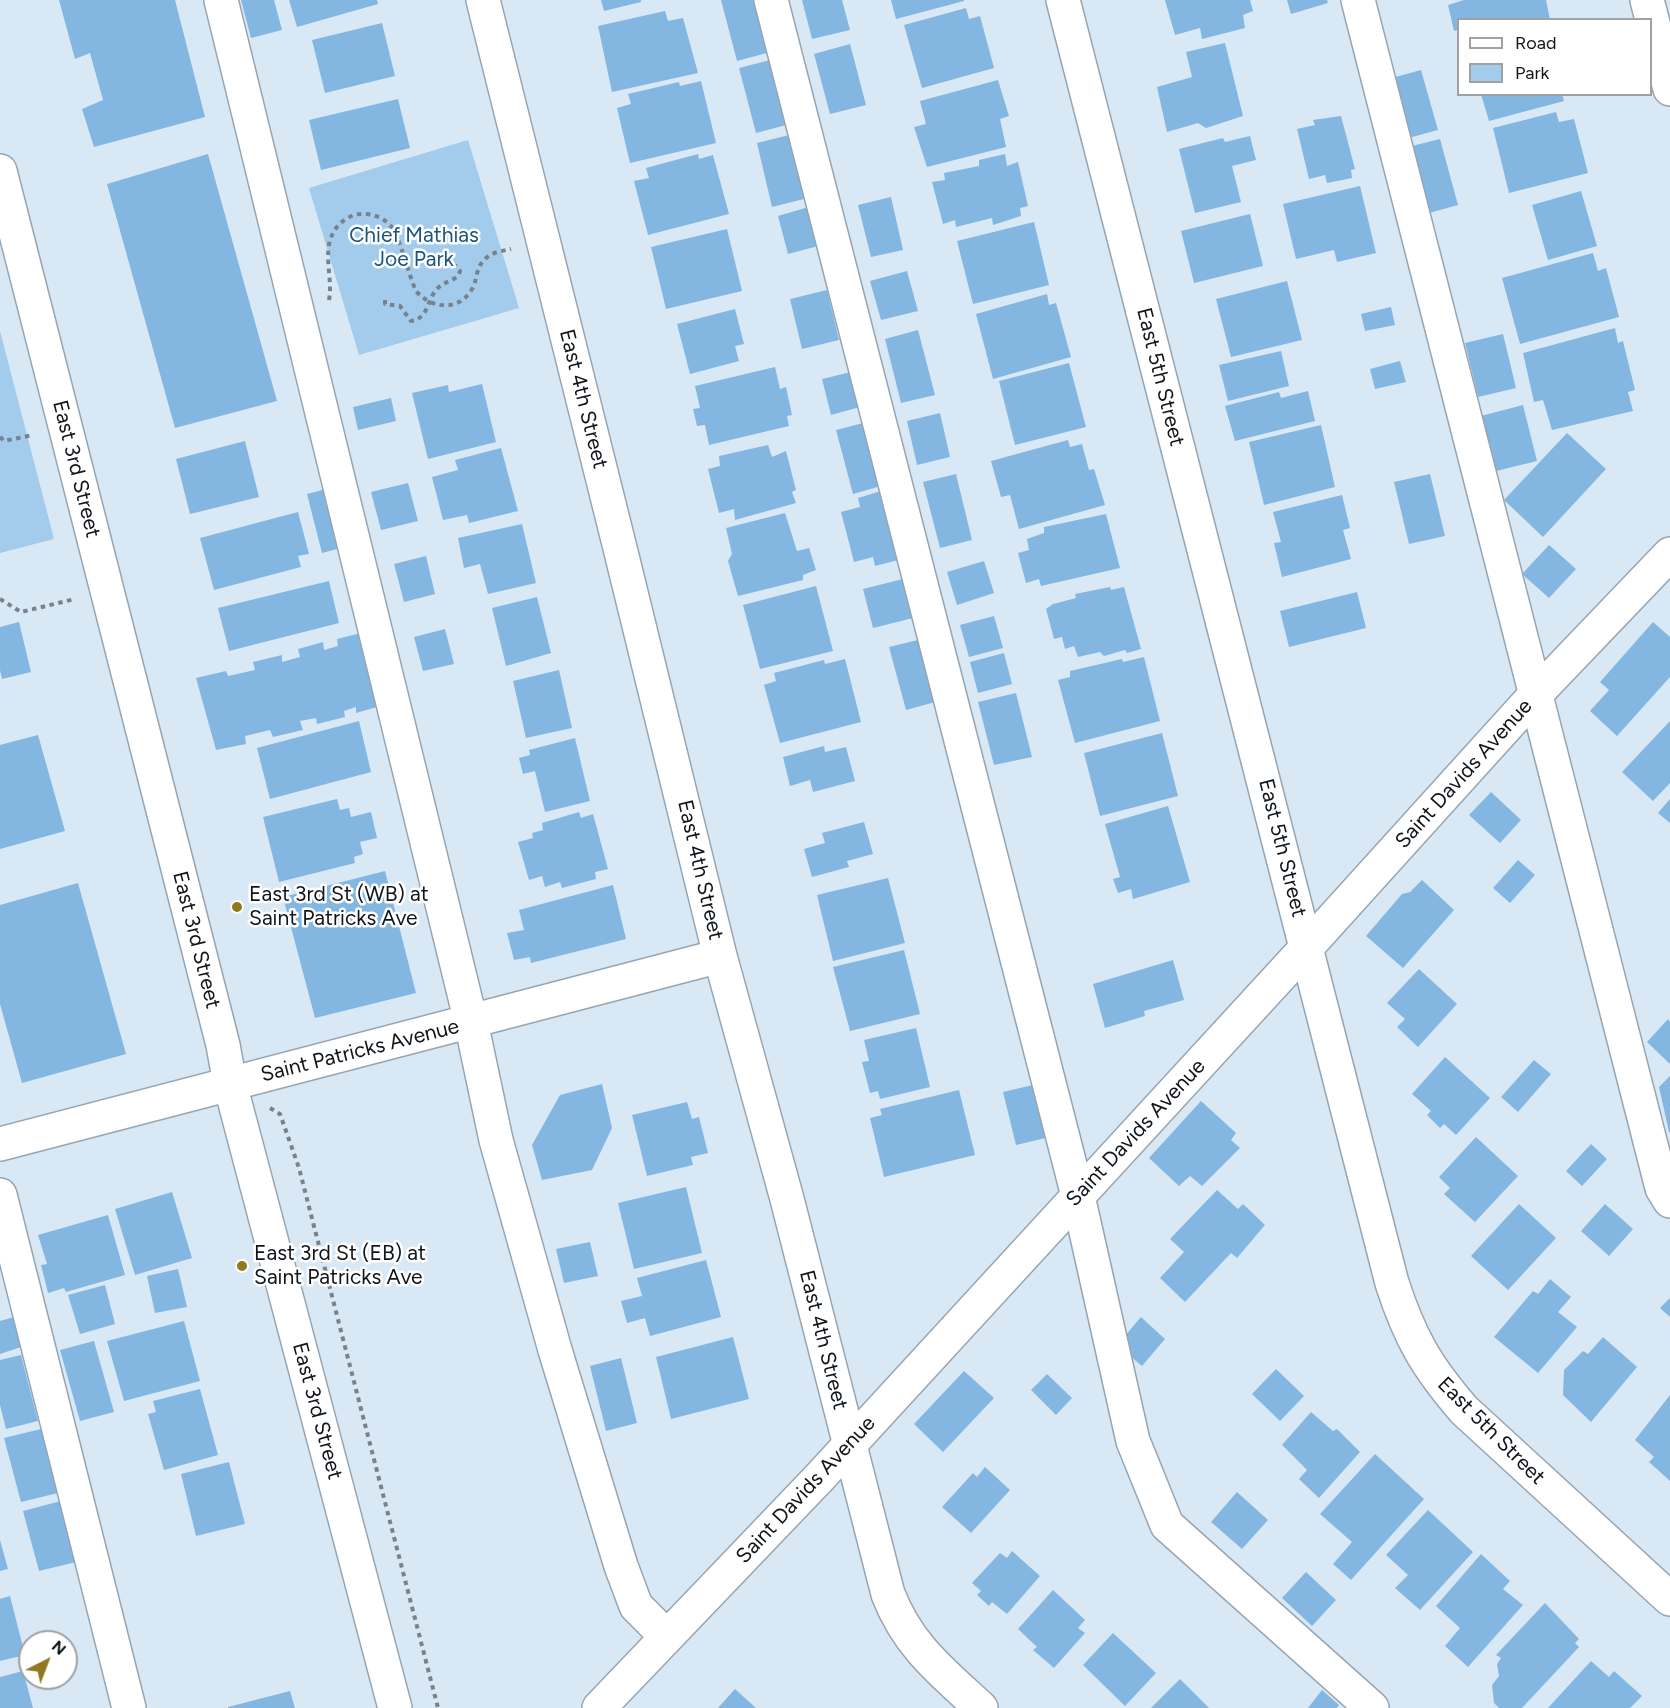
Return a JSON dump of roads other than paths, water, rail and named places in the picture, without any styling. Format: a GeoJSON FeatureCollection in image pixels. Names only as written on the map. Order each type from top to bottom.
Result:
{"type":"FeatureCollection","features":[{"type":"Feature","properties":{"kind":"street"},"geometry":{"type":"LineString","coordinates":[[220,0],[471,1022],[496,1140],[555,1350],[621,1566],[636,1606],[667,1637]]}},
{"type":"Feature","properties":{"kind":"street","name":"East 4th Street"},"geometry":{"type":"LineString","coordinates":[[483,0],[720,956],[787,1199],[888,1594],[909,1636],[932,1663],[981,1708]]}},
{"type":"Feature","properties":{"kind":"street"},"geometry":{"type":"LineString","coordinates":[[771,0],[1078,1196],[1133,1441],[1167,1525],[1372,1708]]}},
{"type":"Feature","properties":{"kind":"street","name":"East 5th Street"},"geometry":{"type":"LineString","coordinates":[[1063,0],[1392,1283],[1404,1320],[1439,1382],[1464,1410],[1670,1599]]}},
{"type":"Feature","properties":{"kind":"street"},"geometry":{"type":"LineString","coordinates":[[1358,0],[1662,1188],[1670,1201]]}},
{"type":"Feature","properties":{"kind":"street"},"geometry":{"type":"LineString","coordinates":[[1647,0],[1652,18]]}},
{"type":"Feature","properties":{"kind":"street"},"geometry":{"type":"LineString","coordinates":[[1652,19],[1670,89]]}},
{"type":"Feature","properties":{"kind":"street","name":"East 3rd Street"},"geometry":{"type":"LineString","coordinates":[[0,171],[223,1045],[230,1084],[395,1708]]}},
{"type":"Feature","properties":{"kind":"street","name":"Saint Davids Avenue"},"geometry":{"type":"LineString","coordinates":[[599,1708],[849,1445],[1307,947],[1535,695],[1670,554]]}},
{"type":"Feature","properties":{"kind":"street","name":"Saint Patricks Avenue"},"geometry":{"type":"LineString","coordinates":[[0,1144],[720,956]]}},
{"type":"Feature","properties":{"kind":"street"},"geometry":{"type":"LineString","coordinates":[[0,1195],[129,1708]]}},
{"type":"Feature","properties":{"kind":"place","name":"East 3rd St (WB) at Saint Patricks Ave"},"geometry":{"type":"Point","coordinates":[237,907]}},
{"type":"Feature","properties":{"kind":"place","name":"East 3rd St (EB) at Saint Patricks Ave"},"geometry":{"type":"Point","coordinates":[242,1266]}},
{"type":"Feature","properties":{"kind":"park label","name":"Chief Mathias Joe Park"},"geometry":{"type":"Point","coordinates":[414,248]}}]}
